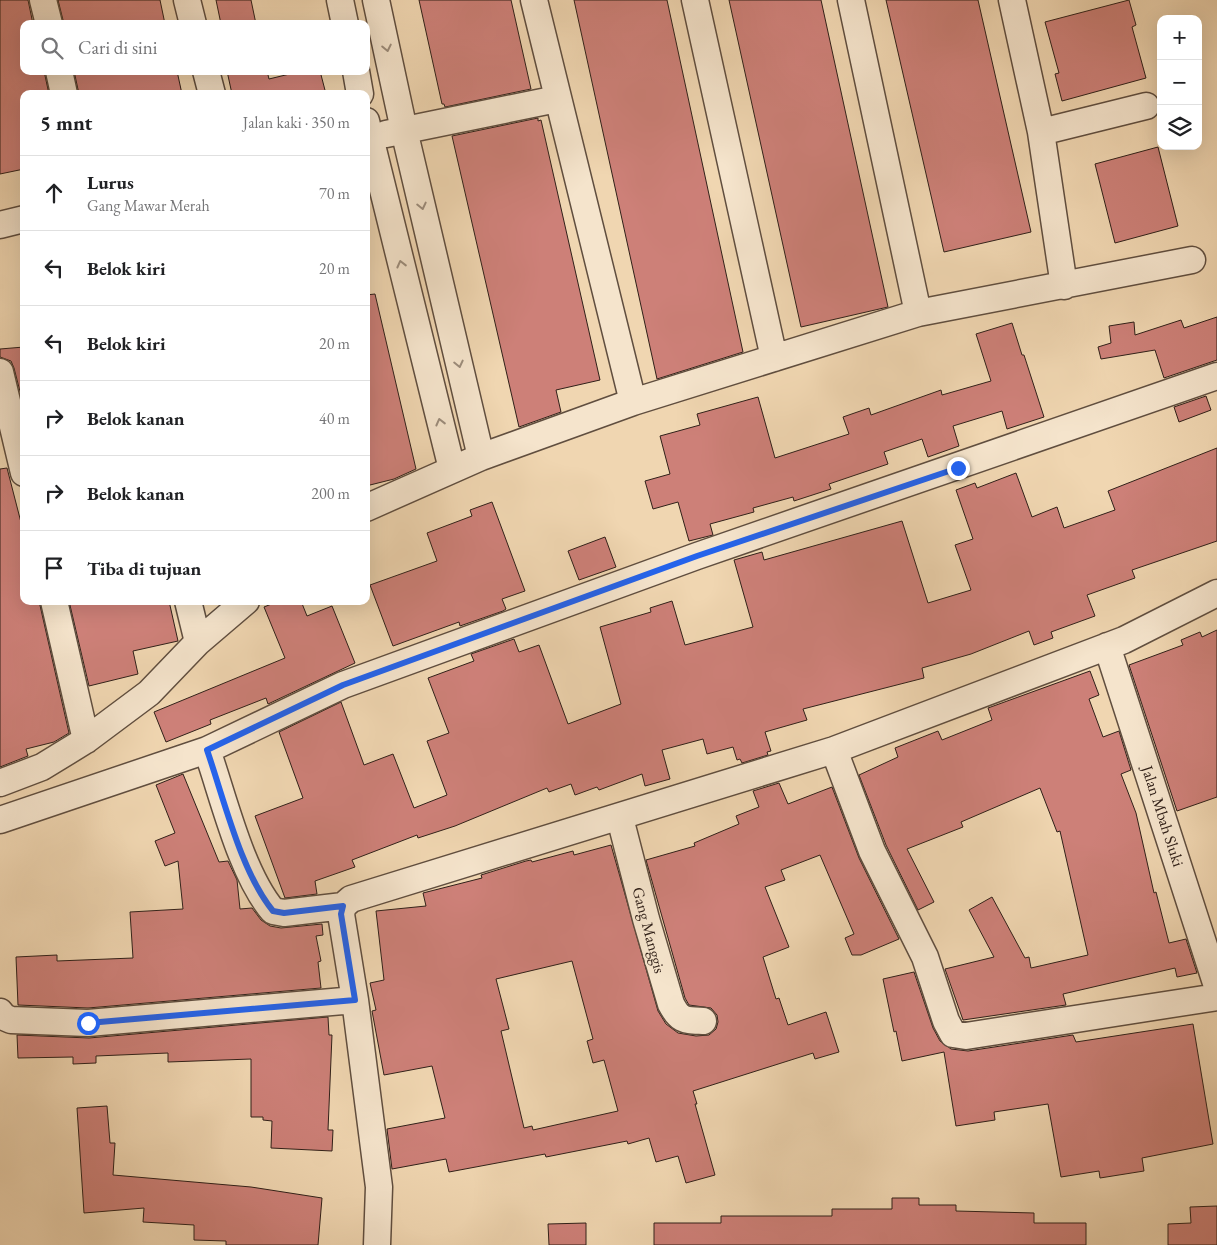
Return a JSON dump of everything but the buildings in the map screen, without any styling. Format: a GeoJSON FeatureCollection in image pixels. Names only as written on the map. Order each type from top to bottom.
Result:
{"type":"FeatureCollection","features":[{"type":"Feature","properties":{"kind":"street"},"geometry":{"type":"LineString","coordinates":[[44,0],[48,20]]}},
{"type":"Feature","properties":{"kind":"street"},"geometry":{"type":"LineString","coordinates":[[187,0],[193,20]]}},
{"type":"Feature","properties":{"kind":"street"},"geometry":{"type":"LineString","coordinates":[[340,0],[344,20]]}},
{"type":"Feature","properties":{"kind":"street"},"geometry":{"type":"LineString","coordinates":[[376,0],[404,130],[481,458]]}},
{"type":"Feature","properties":{"kind":"street"},"geometry":{"type":"LineString","coordinates":[[534,0],[557,99],[634,402]]}},
{"type":"Feature","properties":{"kind":"street"},"geometry":{"type":"LineString","coordinates":[[695,0],[774,358]]}},
{"type":"Feature","properties":{"kind":"street"},"geometry":{"type":"LineString","coordinates":[[850,0],[918,314]]}},
{"type":"Feature","properties":{"kind":"street"},"geometry":{"type":"LineString","coordinates":[[1012,0],[1041,132],[1064,286]]}},
{"type":"Feature","properties":{"kind":"street"},"geometry":{"type":"LineString","coordinates":[[60,75],[63,90]]}},
{"type":"Feature","properties":{"kind":"street"},"geometry":{"type":"LineString","coordinates":[[207,75],[211,90]]}},
{"type":"Feature","properties":{"kind":"street"},"geometry":{"type":"LineString","coordinates":[[357,75],[359,90]]}},
{"type":"Feature","properties":{"kind":"street"},"geometry":{"type":"LineString","coordinates":[[370,133],[404,130],[557,99]]}},
{"type":"Feature","properties":{"kind":"street"},"geometry":{"type":"LineString","coordinates":[[1041,132],[1146,106]]}},
{"type":"Feature","properties":{"kind":"street"},"geometry":{"type":"LineString","coordinates":[[370,141],[452,469]]}},
{"type":"Feature","properties":{"kind":"street"},"geometry":{"type":"LineString","coordinates":[[0,225],[20,220]]}},
{"type":"Feature","properties":{"kind":"street"},"geometry":{"type":"LineString","coordinates":[[370,506],[452,469],[634,402],[918,314],[1192,260]]}},
{"type":"Feature","properties":{"kind":"street"},"geometry":{"type":"LineString","coordinates":[[0,372],[20,456]]}},
{"type":"Feature","properties":{"kind":"street"},"geometry":{"type":"LineString","coordinates":[[0,820],[207,750],[343,685],[697,556],[1217,376]]}},
{"type":"Feature","properties":{"kind":"street"},"geometry":{"type":"LineString","coordinates":[[207,750],[250,874],[261,897],[273,911],[284,913],[343,906],[351,900],[834,750],[1107,646],[1217,592]]}},
{"type":"Feature","properties":{"kind":"street"},"geometry":{"type":"LineString","coordinates":[[55,605],[86,740]]}},
{"type":"Feature","properties":{"kind":"street"},"geometry":{"type":"LineString","coordinates":[[189,605],[198,642]]}},
{"type":"Feature","properties":{"kind":"street"},"geometry":{"type":"LineString","coordinates":[[0,783],[42,766],[86,740],[149,693],[198,642],[241,605]]}},
{"type":"Feature","properties":{"kind":"street","name":"Jalan Mbah Sluki"},"geometry":{"type":"LineString","coordinates":[[1107,646],[1217,986]]}},
{"type":"Feature","properties":{"kind":"street"},"geometry":{"type":"LineString","coordinates":[[834,750],[872,851],[917,941],[946,1021],[953,1034],[966,1036],[1217,997]]}},
{"type":"Feature","properties":{"kind":"street","name":"Gang Manggis"},"geometry":{"type":"LineString","coordinates":[[620,818],[646,919],[671,1004],[678,1016],[686,1020],[703,1020]]}},
{"type":"Feature","properties":{"kind":"street"},"geometry":{"type":"LineString","coordinates":[[343,906],[341,914],[355,1000],[379,1187],[378,1240]]}},
{"type":"Feature","properties":{"kind":"street"},"geometry":{"type":"LineString","coordinates":[[0,1012],[4,1017],[11,1020],[88,1023],[355,1000]]}},
{"type":"Feature","properties":{"kind":"route"},"geometry":{"type":"LineString","coordinates":[[88,1023],[355,1000],[341,914],[343,906],[284,913],[273,911],[261,897],[250,874],[207,750],[343,685],[697,556],[958,468]]}}]}
